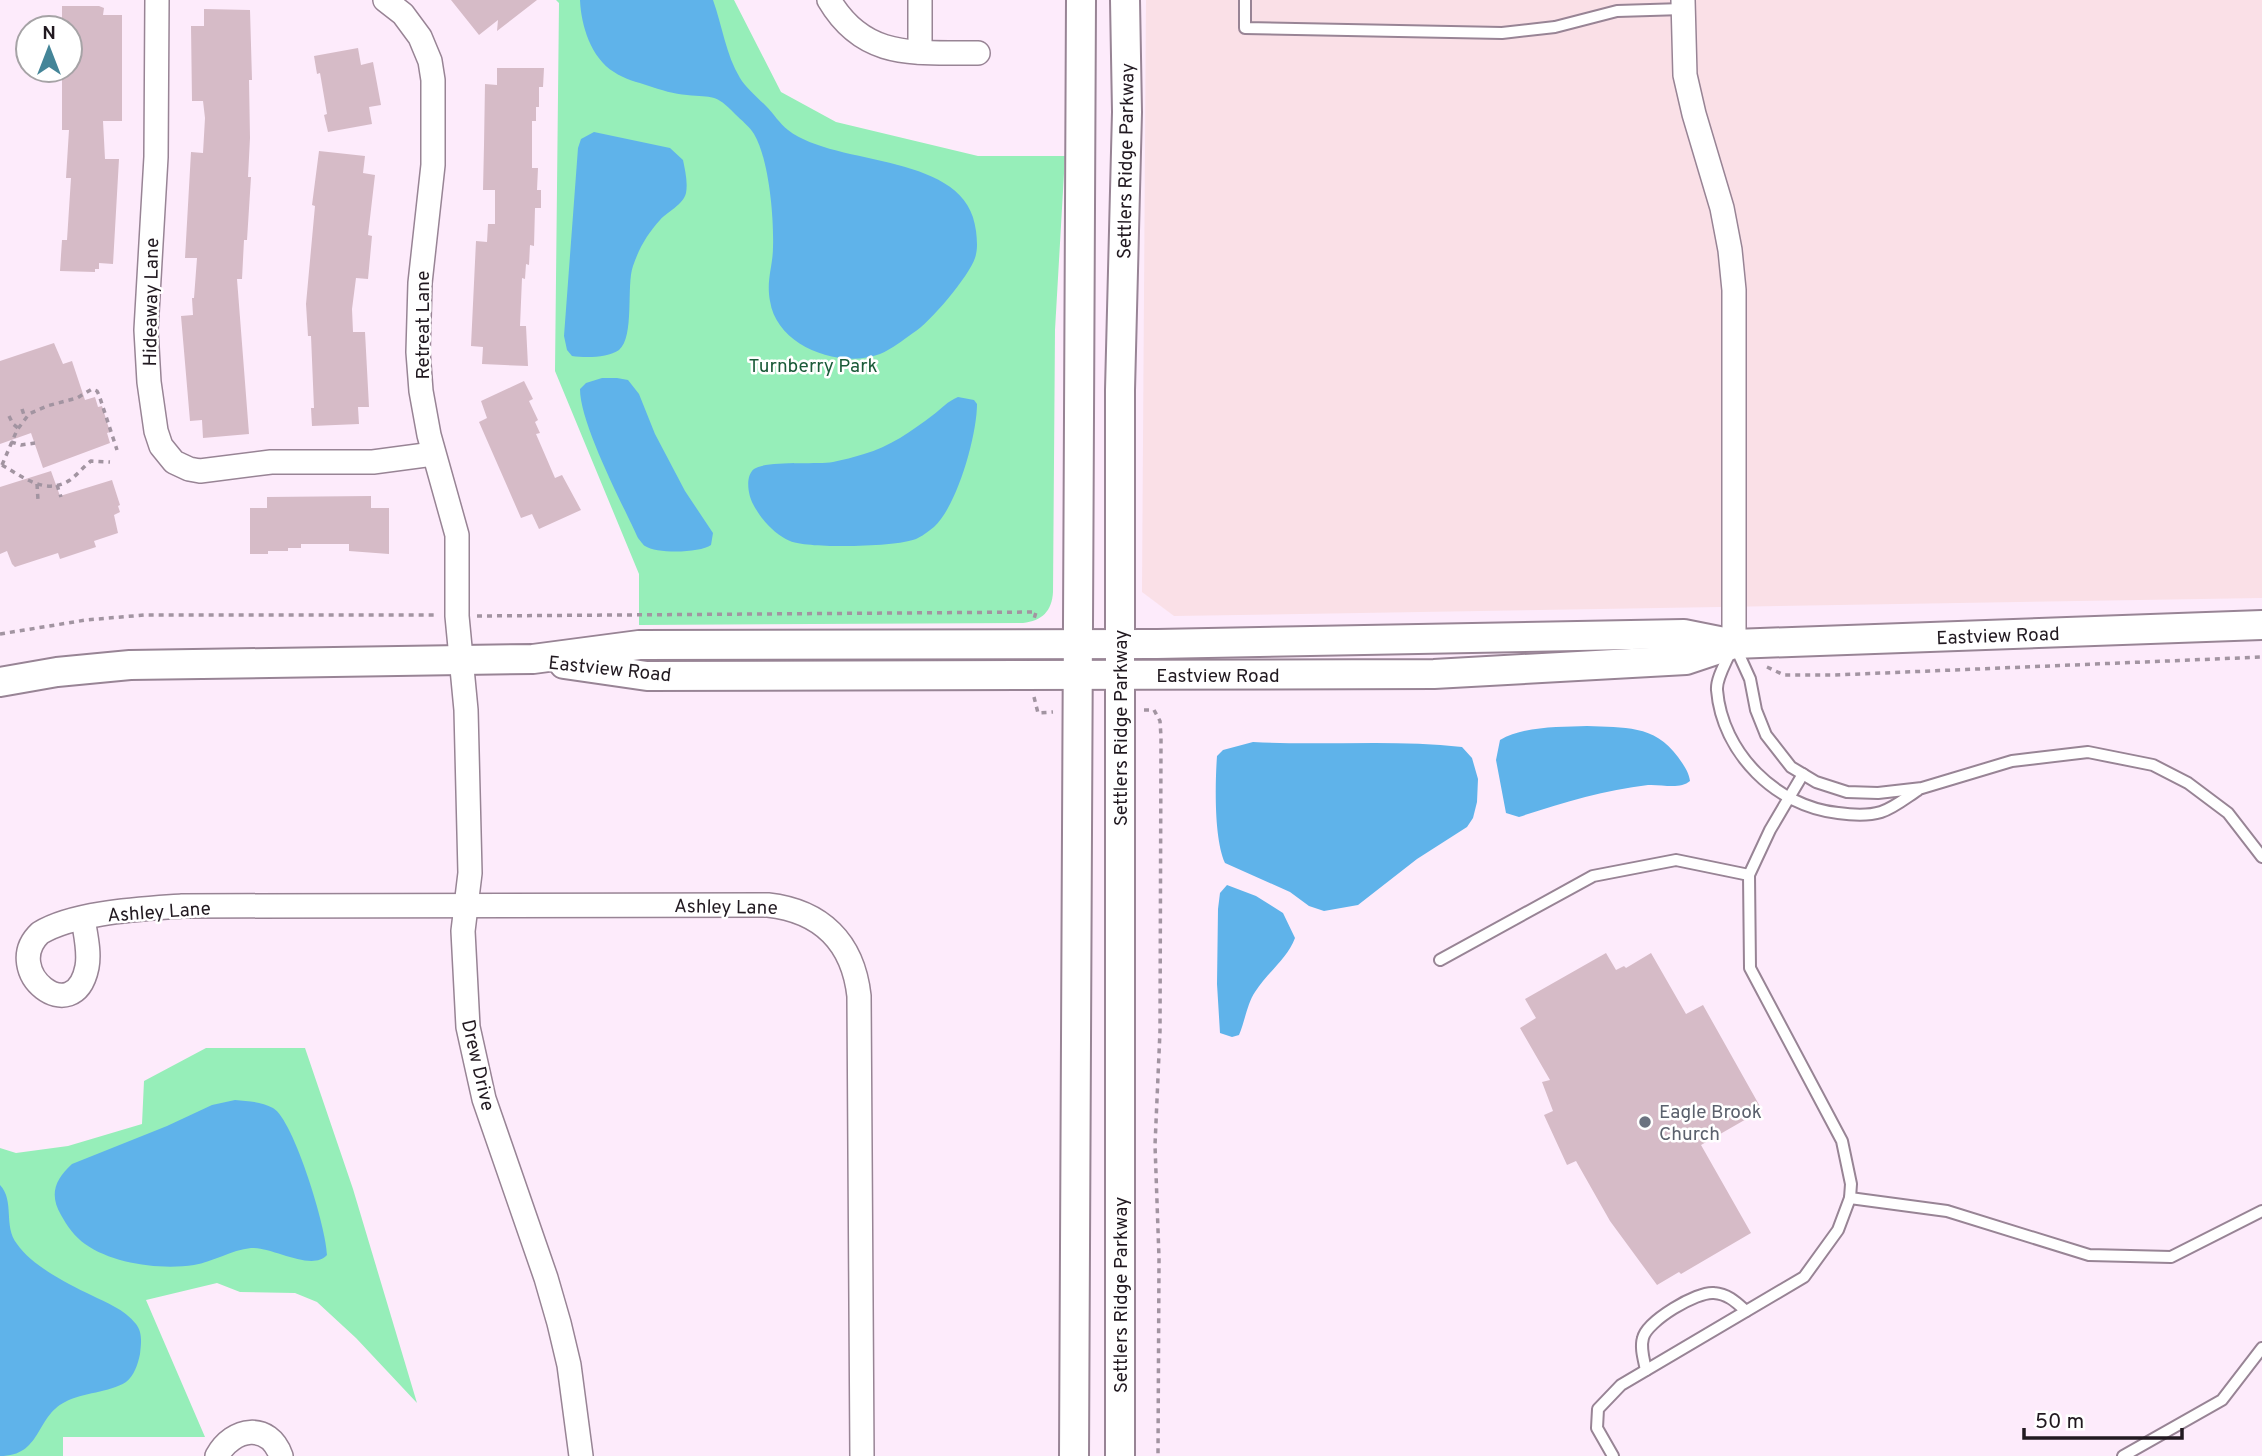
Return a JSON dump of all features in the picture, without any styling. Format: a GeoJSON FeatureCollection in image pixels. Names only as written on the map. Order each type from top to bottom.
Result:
{"type":"FeatureCollection","features":[{"type":"Feature","properties":{"kind":"street","name":"Hideaway Lane"},"geometry":{"type":"LineString","coordinates":[[157,0],[156,157],[146,341],[154,423],[161,446],[174,462],[200,471],[271,462],[373,462],[433,454]]}},
{"type":"Feature","properties":{"kind":"street","name":"Retreat Lane"},"geometry":{"type":"LineString","coordinates":[[385,0],[403,14],[420,37],[430,61],[433,80],[432,174],[418,322],[421,391],[433,454],[457,536],[457,615],[462,661]]}},
{"type":"Feature","properties":{"kind":"street"},"geometry":{"type":"LineString","coordinates":[[829,0],[847,25],[862,38],[880,46],[920,52],[978,53]]}},
{"type":"Feature","properties":{"kind":"street"},"geometry":{"type":"LineString","coordinates":[[920,0],[920,52]]}},
{"type":"Feature","properties":{"kind":"street"},"geometry":{"type":"LineString","coordinates":[[1074,1456],[1081,0]]}},
{"type":"Feature","properties":{"kind":"street","name":"Settlers Ridge Parkway"},"geometry":{"type":"LineString","coordinates":[[1120,1456],[1120,390],[1127,112],[1125,0]]}},
{"type":"Feature","properties":{"kind":"street"},"geometry":{"type":"LineString","coordinates":[[1683,5],[1685,75],[1722,208],[1734,290],[1734,644]]}},
{"type":"Feature","properties":{"kind":"street","name":"Eastview Road"},"geometry":{"type":"LineString","coordinates":[[0,682],[57,672],[153,664],[533,659],[650,645],[1121,644],[1684,634],[1734,644],[2262,625]]}},
{"type":"Feature","properties":{"kind":"street","name":"Eastview Road"},"geometry":{"type":"LineString","coordinates":[[533,659],[647,676],[1434,674],[1686,660],[1734,644]]}},
{"type":"Feature","properties":{"kind":"street","name":"Drew Drive"},"geometry":{"type":"LineString","coordinates":[[462,661],[467,710],[470,873],[463,931],[468,1027],[484,1099],[559,1322],[569,1365],[580,1456]]}},
{"type":"Feature","properties":{"kind":"street","name":"Ashley Lane"},"geometry":{"type":"LineString","coordinates":[[83,918],[138,909],[182,906],[768,905],[787,907],[806,914],[833,934],[844,948],[857,978],[859,996],[862,1456]]}},
{"type":"Feature","properties":{"kind":"street"},"geometry":{"type":"LineString","coordinates":[[217,1456],[223,1444],[237,1434],[251,1431],[277,1444],[281,1456]]}},
{"type":"Feature","properties":{"kind":"lane"},"geometry":{"type":"LineString","coordinates":[[1245,0],[1245,28],[1502,33],[1555,27],[1617,11],[1683,5]]}},
{"type":"Feature","properties":{"kind":"lane"},"geometry":{"type":"LineString","coordinates":[[1734,644],[1750,679],[1760,723],[1766,735],[1791,767],[1816,782],[1847,792],[1878,793],[1923,788],[2012,761],[2088,752],[2101,754],[2153,765],[2188,783],[2228,813],[2262,857]]}},
{"type":"Feature","properties":{"kind":"lane"},"geometry":{"type":"LineString","coordinates":[[1734,644],[1716,687],[1724,719],[1733,741],[1750,766],[1789,799],[1818,811],[1853,815],[1881,812],[1923,788]]}},
{"type":"Feature","properties":{"kind":"lane"},"geometry":{"type":"LineString","coordinates":[[1613,1456],[1597,1428],[1598,1409],[1621,1385],[1804,1277],[1838,1230],[1850,1198],[1842,1141],[1750,968],[1749,875],[1770,830],[1803,774]]}},
{"type":"Feature","properties":{"kind":"lane"},"geometry":{"type":"LineString","coordinates":[[1440,960],[1593,876],[1676,860],[1749,875]]}},
{"type":"Feature","properties":{"kind":"lane"},"geometry":{"type":"LineString","coordinates":[[1850,1198],[1947,1211],[2089,1255],[2171,1257],[2262,1210]]}},
{"type":"Feature","properties":{"kind":"lane"},"geometry":{"type":"LineString","coordinates":[[1646,1370],[1642,1339],[1646,1329],[1654,1321],[1698,1295],[1710,1292],[1731,1297],[1746,1311]]}},
{"type":"Feature","properties":{"kind":"lane"},"geometry":{"type":"LineString","coordinates":[[2123,1456],[2222,1400],[2262,1348]]}},
{"type":"Feature","properties":{"kind":"path"},"geometry":{"type":"LineString","coordinates":[[110,462],[91,461],[72,478],[57,485],[46,486],[37,484],[14,469],[1,466],[10,454],[11,442],[25,418],[40,408],[77,398],[93,389],[99,395],[117,450]]}},
{"type":"Feature","properties":{"kind":"path"},"geometry":{"type":"LineString","coordinates":[[22,409],[25,418]]}},
{"type":"Feature","properties":{"kind":"path"},"geometry":{"type":"LineString","coordinates":[[9,416],[18,428]]}},
{"type":"Feature","properties":{"kind":"path"},"geometry":{"type":"LineString","coordinates":[[11,442],[21,445],[35,443]]}},
{"type":"Feature","properties":{"kind":"path"},"geometry":{"type":"LineString","coordinates":[[37,484],[38,500]]}},
{"type":"Feature","properties":{"kind":"path"},"geometry":{"type":"LineString","coordinates":[[57,485],[61,497]]}},
{"type":"Feature","properties":{"kind":"path"},"geometry":{"type":"LineString","coordinates":[[488,617],[694,613],[1036,612]]}},
{"type":"Feature","properties":{"kind":"path"},"geometry":{"type":"LineString","coordinates":[[0,634],[86,620],[144,615],[424,614]]}},
{"type":"Feature","properties":{"kind":"path"},"geometry":{"type":"LineString","coordinates":[[1734,644],[1771,670],[1798,676],[2262,657]]}},
{"type":"Feature","properties":{"kind":"path"},"geometry":{"type":"LineString","coordinates":[[1154,710],[1160,721],[1161,737],[1160,1031],[1155,1145],[1159,1258],[1158,1456]]}},
{"type":"Feature","properties":{"kind":"shaded area"},"geometry":{"type":"Polygon","coordinates":[[[1146,0],[2262,0],[2262,598],[1174,616],[1142,592],[1146,0]]]}},
{"type":"Feature","properties":{"kind":"green space","name":"Turnberry Park"},"geometry":{"type":"Polygon","coordinates":[[[556,0],[734,0],[781,92],[836,122],[978,156],[1065,156],[1055,330],[1053,592],[1051,605],[1045,614],[1036,620],[1023,623],[639,625],[639,574],[555,371],[559,3],[556,0]]]}},
{"type":"Feature","properties":{"kind":"green space"},"geometry":{"type":"Polygon","coordinates":[[[206,1048],[305,1048],[353,1189],[417,1403],[356,1338],[317,1302],[295,1293],[240,1292],[217,1283],[146,1300],[205,1437],[63,1437],[63,1456],[0,1456],[0,1148],[16,1153],[68,1146],[142,1124],[144,1081],[206,1048]]]}},
{"type":"Feature","properties":{"kind":"water"},"geometry":{"type":"Polygon","coordinates":[[[580,0],[713,0],[728,50],[740,78],[788,130],[810,142],[836,151],[926,174],[950,187],[968,205],[976,231],[977,251],[971,266],[939,310],[920,328],[893,347],[864,358],[829,356],[797,342],[775,317],[770,301],[773,221],[767,173],[754,134],[718,100],[658,89],[622,77],[606,66],[593,50],[589,40],[582,20],[580,0]]]}},
{"type":"Feature","properties":{"kind":"water"},"geometry":{"type":"Polygon","coordinates":[[[594,132],[670,148],[683,160],[687,189],[682,201],[652,230],[635,259],[631,275],[629,323],[624,343],[619,350],[609,355],[583,357],[572,356],[567,350],[564,336],[578,148],[581,139],[594,132]]]}},
{"type":"Feature","properties":{"kind":"water"},"geometry":{"type":"Polygon","coordinates":[[[602,378],[628,380],[639,394],[655,434],[685,491],[713,533],[711,545],[698,550],[668,551],[644,546],[638,538],[603,464],[582,404],[580,389],[586,383],[602,378]]]}},
{"type":"Feature","properties":{"kind":"water"},"geometry":{"type":"Polygon","coordinates":[[[958,397],[974,400],[977,404],[974,434],[964,470],[942,517],[934,527],[918,538],[906,542],[872,545],[800,544],[784,538],[774,530],[753,504],[748,486],[749,476],[754,469],[769,465],[833,462],[873,451],[909,433],[958,397]]]}},
{"type":"Feature","properties":{"kind":"water"},"geometry":{"type":"Polygon","coordinates":[[[1587,726],[1626,728],[1648,733],[1669,746],[1687,771],[1690,781],[1676,786],[1648,785],[1615,790],[1519,817],[1506,813],[1496,760],[1500,740],[1531,730],[1587,726]]]}},
{"type":"Feature","properties":{"kind":"water"},"geometry":{"type":"Polygon","coordinates":[[[1253,742],[1410,743],[1462,747],[1472,758],[1478,779],[1473,818],[1467,827],[1417,859],[1358,905],[1324,911],[1309,906],[1290,892],[1225,863],[1221,853],[1216,811],[1217,756],[1223,750],[1253,742]]]}},
{"type":"Feature","properties":{"kind":"water"},"geometry":{"type":"Polygon","coordinates":[[[1227,885],[1256,896],[1283,913],[1295,938],[1287,953],[1252,997],[1239,1035],[1232,1037],[1220,1033],[1217,984],[1218,909],[1220,893],[1227,885]]]}},
{"type":"Feature","properties":{"kind":"water"},"geometry":{"type":"Polygon","coordinates":[[[235,1100],[255,1102],[273,1108],[290,1133],[308,1177],[322,1223],[327,1255],[320,1260],[302,1260],[251,1248],[194,1265],[167,1267],[138,1264],[96,1251],[78,1238],[63,1219],[55,1194],[61,1176],[72,1164],[212,1105],[235,1100]]]}},
{"type":"Feature","properties":{"kind":"water"},"geometry":{"type":"Polygon","coordinates":[[[0,1185],[7,1198],[13,1237],[24,1252],[51,1274],[126,1314],[138,1327],[141,1342],[137,1366],[126,1382],[65,1402],[48,1417],[24,1450],[0,1456],[0,1185]]]}},
{"type":"Feature","properties":{"kind":"building"},"geometry":{"type":"Polygon","coordinates":[[[451,0],[537,0],[497,31],[498,20],[479,35],[451,0]]]}},
{"type":"Feature","properties":{"kind":"building"},"geometry":{"type":"Polygon","coordinates":[[[62,6],[99,6],[104,8],[103,15],[122,15],[122,121],[103,121],[105,159],[119,159],[113,264],[99,263],[99,269],[95,269],[95,272],[60,271],[62,240],[67,240],[71,178],[66,178],[69,130],[62,130],[62,84],[84,84],[84,14],[62,14],[62,6]]]}},
{"type":"Feature","properties":{"kind":"building"},"geometry":{"type":"Polygon","coordinates":[[[204,9],[250,10],[252,80],[249,80],[248,177],[251,177],[247,240],[244,240],[242,279],[237,279],[249,434],[203,438],[202,420],[190,421],[181,316],[193,315],[192,298],[197,258],[185,258],[191,152],[203,153],[205,118],[203,101],[192,101],[191,26],[204,26],[204,9]]]}},
{"type":"Feature","properties":{"kind":"building"},"geometry":{"type":"Polygon","coordinates":[[[358,48],[361,65],[373,62],[381,105],[369,107],[372,124],[328,132],[320,73],[317,74],[314,56],[358,48]]]}},
{"type":"Feature","properties":{"kind":"building"},"geometry":{"type":"Polygon","coordinates":[[[497,68],[544,68],[543,87],[539,87],[536,121],[532,121],[532,168],[538,168],[537,190],[541,190],[541,208],[535,208],[534,246],[530,245],[529,265],[526,264],[525,279],[522,278],[520,326],[526,326],[528,366],[482,364],[483,347],[471,346],[476,241],[487,242],[488,224],[495,224],[495,190],[483,190],[485,84],[497,85],[497,68]]]}},
{"type":"Feature","properties":{"kind":"building"},"geometry":{"type":"Polygon","coordinates":[[[319,151],[365,156],[363,173],[375,175],[368,235],[372,236],[368,279],[356,278],[352,309],[353,332],[365,332],[369,407],[358,407],[359,424],[312,426],[311,408],[314,408],[311,336],[308,336],[306,304],[315,206],[312,205],[319,151]]]}},
{"type":"Feature","properties":{"kind":"building"},"geometry":{"type":"Polygon","coordinates":[[[54,343],[63,364],[72,361],[85,400],[95,397],[98,407],[102,406],[110,432],[107,433],[110,443],[43,468],[31,433],[0,444],[0,361],[54,343]]]}},
{"type":"Feature","properties":{"kind":"building"},"geometry":{"type":"Polygon","coordinates":[[[524,381],[533,399],[529,401],[538,420],[535,422],[540,433],[536,434],[555,478],[562,475],[581,510],[539,529],[532,514],[521,518],[479,422],[487,418],[481,401],[524,381]]]}},
{"type":"Feature","properties":{"kind":"building"},"geometry":{"type":"Polygon","coordinates":[[[51,471],[60,496],[112,480],[120,505],[120,512],[114,515],[118,533],[94,541],[96,547],[60,559],[58,553],[15,567],[7,551],[0,554],[0,487],[51,471]]]}},
{"type":"Feature","properties":{"kind":"building"},"geometry":{"type":"Polygon","coordinates":[[[371,496],[371,508],[389,508],[389,554],[349,551],[349,544],[301,544],[301,548],[288,548],[288,551],[250,554],[250,508],[267,508],[267,497],[371,496]]]}},
{"type":"Feature","properties":{"kind":"building","name":"Eagle Brook Church"},"geometry":{"type":"Polygon","coordinates":[[[1606,953],[1616,970],[1624,966],[1626,968],[1651,953],[1686,1014],[1703,1005],[1762,1110],[1701,1145],[1751,1233],[1657,1285],[1610,1221],[1576,1161],[1567,1165],[1544,1115],[1553,1111],[1542,1082],[1550,1080],[1520,1028],[1536,1018],[1525,999],[1606,953]]]}},
{"type":"Feature","properties":{"kind":"place","name":"Eagle Brook Church"},"geometry":{"type":"Point","coordinates":[1645,1122]}}]}
